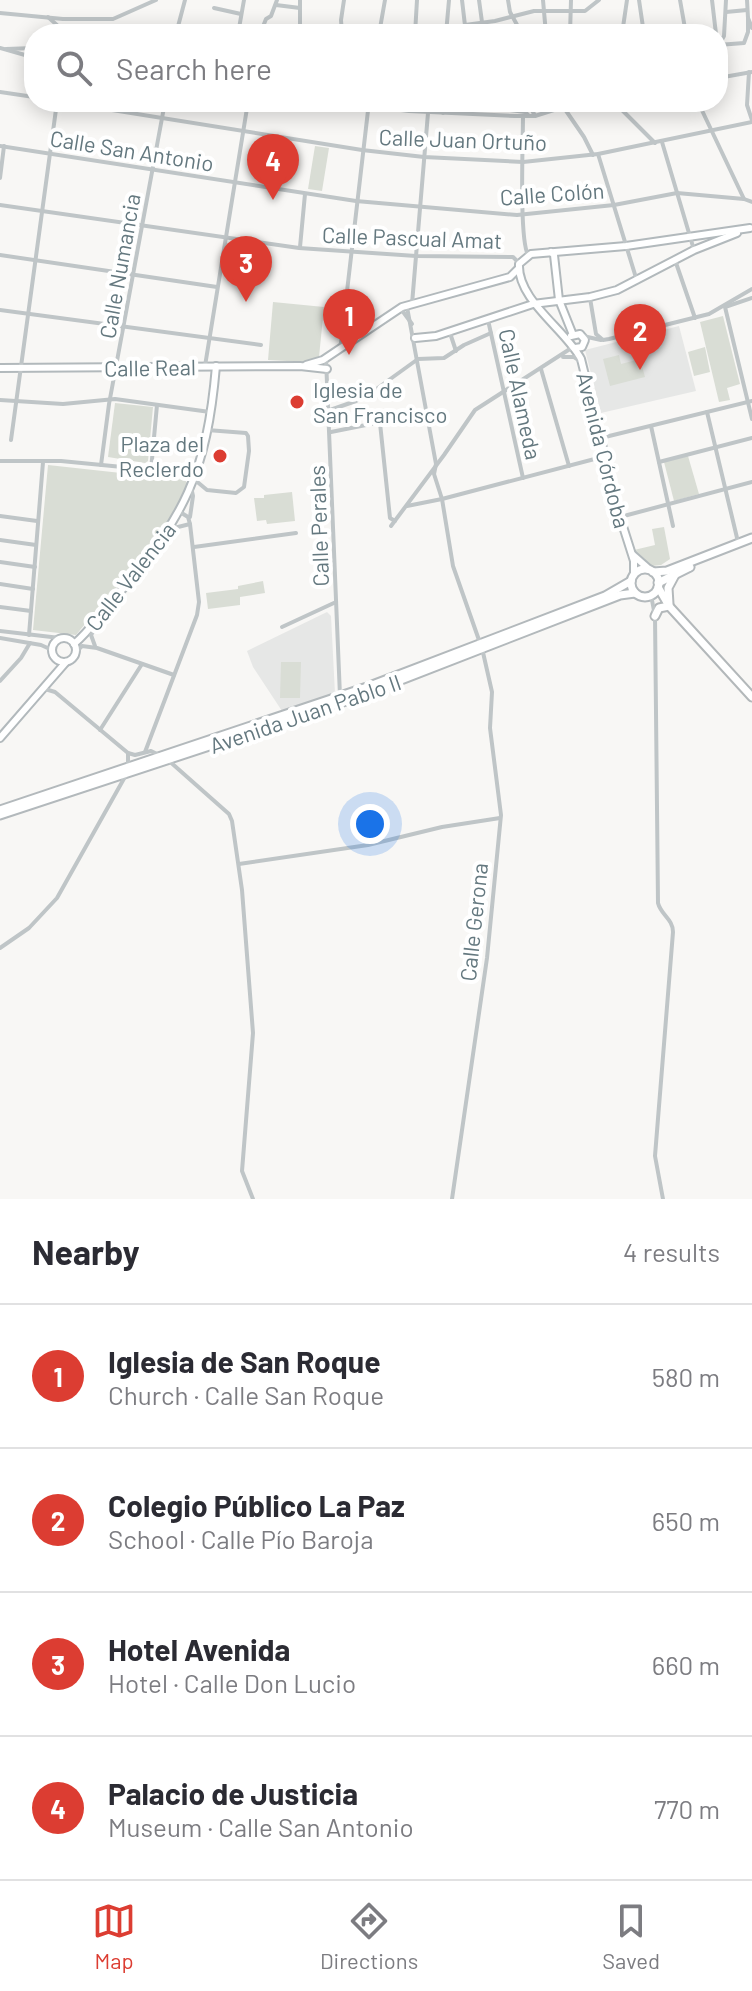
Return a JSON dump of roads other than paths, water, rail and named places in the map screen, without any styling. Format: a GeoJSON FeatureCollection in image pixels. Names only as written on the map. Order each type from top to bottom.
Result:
{"type":"FeatureCollection","features":[{"type":"Feature","properties":{"kind":"main road"},"geometry":{"type":"LineString","coordinates":[[300,366],[328,357],[407,305],[510,277],[527,252],[626,246],[751,228]]}},
{"type":"Feature","properties":{"kind":"main road"},"geometry":{"type":"LineString","coordinates":[[415,338],[432,337],[533,304],[590,297],[617,290],[694,250],[751,228]]}},
{"type":"Feature","properties":{"kind":"main road"},"geometry":{"type":"LineString","coordinates":[[551,252],[554,255],[559,300],[578,341]]}},
{"type":"Feature","properties":{"kind":"main road"},"geometry":{"type":"LineString","coordinates":[[519,267],[533,304],[578,341]]}},
{"type":"Feature","properties":{"kind":"main road","name":"Avenida Córdoba"},"geometry":{"type":"LineString","coordinates":[[578,341],[631,552],[632,577]]}},
{"type":"Feature","properties":{"kind":"main road","name":"Calle Valencia"},"geometry":{"type":"LineString","coordinates":[[75,648],[170,529],[180,512],[194,480],[207,430],[216,366]]}},
{"type":"Feature","properties":{"kind":"main road"},"geometry":{"type":"LineString","coordinates":[[300,366],[327,369]]}},
{"type":"Feature","properties":{"kind":"main road","name":"Calle Real"},"geometry":{"type":"LineString","coordinates":[[0,368],[300,366]]}},
{"type":"Feature","properties":{"kind":"main road"},"geometry":{"type":"LineString","coordinates":[[606,598],[640,570],[667,571],[738,543],[752,541]]}},
{"type":"Feature","properties":{"kind":"main road"},"geometry":{"type":"LineString","coordinates":[[649,595],[676,573],[752,541]]}},
{"type":"Feature","properties":{"kind":"main road"},"geometry":{"type":"LineString","coordinates":[[631,552],[651,571],[669,606],[752,697]]}},
{"type":"Feature","properties":{"kind":"main road"},"geometry":{"type":"LineString","coordinates":[[669,606],[668,588],[676,573]]}},
{"type":"Feature","properties":{"kind":"main road"},"geometry":{"type":"LineString","coordinates":[[632,577],[635,593]]}},
{"type":"Feature","properties":{"kind":"main road"},"geometry":{"type":"LineString","coordinates":[[606,598],[635,593],[649,595],[669,606]]}},
{"type":"Feature","properties":{"kind":"main road","name":"Avenida Juan Pablo II"},"geometry":{"type":"LineString","coordinates":[[164,758],[344,702],[606,598]]}},
{"type":"Feature","properties":{"kind":"main road"},"geometry":{"type":"LineString","coordinates":[[655,616],[659,608],[669,606]]}},
{"type":"Feature","properties":{"kind":"main road"},"geometry":{"type":"LineString","coordinates":[[0,738],[66,662],[75,648],[68,638],[55,642],[52,675]]}},
{"type":"Feature","properties":{"kind":"main road","name":"Avenida Juan Pablo II"},"geometry":{"type":"LineString","coordinates":[[0,812],[164,758],[481,646]]}},
{"type":"Feature","properties":{"kind":"main road"},"geometry":{"type":"LineString","coordinates":[[53,654],[66,662]]}},
{"type":"Feature","properties":{"kind":"street"},"geometry":{"type":"LineString","coordinates":[[0,13],[113,19],[156,0]]}},
{"type":"Feature","properties":{"kind":"street"},"geometry":{"type":"LineString","coordinates":[[179,24],[185,0]]}},
{"type":"Feature","properties":{"kind":"street"},"geometry":{"type":"LineString","coordinates":[[240,24],[244,0]]}},
{"type":"Feature","properties":{"kind":"street"},"geometry":{"type":"LineString","coordinates":[[300,0],[300,24]]}},
{"type":"Feature","properties":{"kind":"street"},"geometry":{"type":"LineString","coordinates":[[341,24],[344,0]]}},
{"type":"Feature","properties":{"kind":"street"},"geometry":{"type":"LineString","coordinates":[[381,24],[385,0]]}},
{"type":"Feature","properties":{"kind":"street"},"geometry":{"type":"LineString","coordinates":[[416,24],[417,0]]}},
{"type":"Feature","properties":{"kind":"street"},"geometry":{"type":"LineString","coordinates":[[447,24],[449,0]]}},
{"type":"Feature","properties":{"kind":"street"},"geometry":{"type":"LineString","coordinates":[[462,0],[465,24]]}},
{"type":"Feature","properties":{"kind":"street"},"geometry":{"type":"LineString","coordinates":[[479,0],[482,23]]}},
{"type":"Feature","properties":{"kind":"street"},"geometry":{"type":"LineString","coordinates":[[508,0],[517,24]]}},
{"type":"Feature","properties":{"kind":"street"},"geometry":{"type":"LineString","coordinates":[[543,0],[546,24]]}},
{"type":"Feature","properties":{"kind":"street"},"geometry":{"type":"LineString","coordinates":[[570,24],[571,0]]}},
{"type":"Feature","properties":{"kind":"street"},"geometry":{"type":"LineString","coordinates":[[570,10],[578,0]]}},
{"type":"Feature","properties":{"kind":"street"},"geometry":{"type":"LineString","coordinates":[[474,24],[512,15],[585,11],[599,0]]}},
{"type":"Feature","properties":{"kind":"street"},"geometry":{"type":"LineString","coordinates":[[623,24],[627,0]]}},
{"type":"Feature","properties":{"kind":"street"},"geometry":{"type":"LineString","coordinates":[[639,0],[643,24]]}},
{"type":"Feature","properties":{"kind":"street"},"geometry":{"type":"LineString","coordinates":[[680,0],[684,24]]}},
{"type":"Feature","properties":{"kind":"street"},"geometry":{"type":"LineString","coordinates":[[712,0],[715,24]]}},
{"type":"Feature","properties":{"kind":"street"},"geometry":{"type":"LineString","coordinates":[[724,24],[726,0]]}},
{"type":"Feature","properties":{"kind":"street"},"geometry":{"type":"LineString","coordinates":[[728,45],[746,45],[749,30],[747,0]]}},
{"type":"Feature","properties":{"kind":"street"},"geometry":{"type":"LineString","coordinates":[[264,24],[277,2],[300,8]]}},
{"type":"Feature","properties":{"kind":"street"},"geometry":{"type":"LineString","coordinates":[[214,8],[241,14]]}},
{"type":"Feature","properties":{"kind":"street"},"geometry":{"type":"LineString","coordinates":[[725,12],[747,10]]}},
{"type":"Feature","properties":{"kind":"street"},"geometry":{"type":"LineString","coordinates":[[48,17],[56,24]]}},
{"type":"Feature","properties":{"kind":"street"},"geometry":{"type":"LineString","coordinates":[[748,18],[752,28]]}},
{"type":"Feature","properties":{"kind":"street"},"geometry":{"type":"LineString","coordinates":[[3,49],[23,48],[24,52]]}},
{"type":"Feature","properties":{"kind":"street"},"geometry":{"type":"LineString","coordinates":[[3,49],[24,55]]}},
{"type":"Feature","properties":{"kind":"street"},"geometry":{"type":"LineString","coordinates":[[728,76],[751,72],[747,103],[752,121]]}},
{"type":"Feature","properties":{"kind":"street"},"geometry":{"type":"LineString","coordinates":[[0,92],[24,96]]}},
{"type":"Feature","properties":{"kind":"street"},"geometry":{"type":"LineString","coordinates":[[11,440],[58,112]]}},
{"type":"Feature","properties":{"kind":"street","name":"Calle Juan Ortuño"},"geometry":{"type":"LineString","coordinates":[[117,112],[313,144],[424,157],[523,162],[595,154],[752,121]]}},
{"type":"Feature","properties":{"kind":"street","name":"Calle Numancia"},"geometry":{"type":"LineString","coordinates":[[101,465],[109,404],[163,112]]}},
{"type":"Feature","properties":{"kind":"street"},"geometry":{"type":"LineString","coordinates":[[205,366],[246,112]]}},
{"type":"Feature","properties":{"kind":"street"},"geometry":{"type":"LineString","coordinates":[[343,346],[367,112]]}},
{"type":"Feature","properties":{"kind":"street"},"geometry":{"type":"LineString","coordinates":[[421,112],[523,116],[542,112]]}},
{"type":"Feature","properties":{"kind":"street"},"geometry":{"type":"LineString","coordinates":[[525,112],[532,116]]}},
{"type":"Feature","properties":{"kind":"street"},"geometry":{"type":"LineString","coordinates":[[531,112],[532,116]]}},
{"type":"Feature","properties":{"kind":"street"},"geometry":{"type":"LineString","coordinates":[[567,112],[595,154],[637,281]]}},
{"type":"Feature","properties":{"kind":"street"},"geometry":{"type":"LineString","coordinates":[[624,112],[655,143]]}},
{"type":"Feature","properties":{"kind":"street"},"geometry":{"type":"LineString","coordinates":[[702,112],[744,199]]}},
{"type":"Feature","properties":{"kind":"street"},"geometry":{"type":"LineString","coordinates":[[407,305],[416,256],[428,113]]}},
{"type":"Feature","properties":{"kind":"street"},"geometry":{"type":"LineString","coordinates":[[513,257],[527,252],[523,214],[523,116]]}},
{"type":"Feature","properties":{"kind":"street"},"geometry":{"type":"LineString","coordinates":[[662,142],[694,250]]}},
{"type":"Feature","properties":{"kind":"street"},"geometry":{"type":"LineString","coordinates":[[0,178],[2,146]]}},
{"type":"Feature","properties":{"kind":"street","name":"Calle San Antonio"},"geometry":{"type":"LineString","coordinates":[[2,146],[305,194]]}},
{"type":"Feature","properties":{"kind":"street","name":"Calle Colón"},"geometry":{"type":"LineString","coordinates":[[305,194],[523,214],[614,205],[677,193],[752,202]]}},
{"type":"Feature","properties":{"kind":"street"},"geometry":{"type":"LineString","coordinates":[[299,248],[305,194]]}},
{"type":"Feature","properties":{"kind":"street","name":"Calle Pascual Amat"},"geometry":{"type":"LineString","coordinates":[[0,205],[299,248],[416,256],[513,257],[517,258],[519,267]]}},
{"type":"Feature","properties":{"kind":"street"},"geometry":{"type":"LineString","coordinates":[[0,255],[217,287]]}},
{"type":"Feature","properties":{"kind":"street"},"geometry":{"type":"LineString","coordinates":[[675,260],[695,318]]}},
{"type":"Feature","properties":{"kind":"street"},"geometry":{"type":"LineString","coordinates":[[725,307],[752,289]]}},
{"type":"Feature","properties":{"kind":"street"},"geometry":{"type":"LineString","coordinates":[[590,297],[594,328],[603,340]]}},
{"type":"Feature","properties":{"kind":"street"},"geometry":{"type":"LineString","coordinates":[[578,341],[603,340],[695,318],[752,298]]}},
{"type":"Feature","properties":{"kind":"street","name":"Calle Gerona"},"geometry":{"type":"LineString","coordinates":[[407,305],[436,464],[434,474],[442,499],[453,566],[481,646],[492,692],[490,728],[500,818],[487,958],[452,1199]]}},
{"type":"Feature","properties":{"kind":"street"},"geometry":{"type":"LineString","coordinates":[[725,307],[752,419]]}},
{"type":"Feature","properties":{"kind":"street"},"geometry":{"type":"LineString","coordinates":[[0,310],[261,345]]}},
{"type":"Feature","properties":{"kind":"street","name":"Calle Alameda"},"geometry":{"type":"LineString","coordinates":[[488,317],[523,478]]}},
{"type":"Feature","properties":{"kind":"street"},"geometry":{"type":"LineString","coordinates":[[391,526],[475,410],[557,359],[594,328]]}},
{"type":"Feature","properties":{"kind":"street"},"geometry":{"type":"LineString","coordinates":[[450,330],[456,351]]}},
{"type":"Feature","properties":{"kind":"street"},"geometry":{"type":"LineString","coordinates":[[330,410],[375,390],[418,359],[441,359],[491,333]]}},
{"type":"Feature","properties":{"kind":"street"},"geometry":{"type":"LineString","coordinates":[[557,359],[571,356],[582,361]]}},
{"type":"Feature","properties":{"kind":"street","name":"Calle Perales"},"geometry":{"type":"LineString","coordinates":[[328,357],[340,696]]}},
{"type":"Feature","properties":{"kind":"street"},"geometry":{"type":"LineString","coordinates":[[541,369],[569,466]]}},
{"type":"Feature","properties":{"kind":"street"},"geometry":{"type":"LineString","coordinates":[[0,400],[70,404],[112,399],[210,412]]}},
{"type":"Feature","properties":{"kind":"street"},"geometry":{"type":"LineString","coordinates":[[601,438],[750,401]]}},
{"type":"Feature","properties":{"kind":"street"},"geometry":{"type":"LineString","coordinates":[[151,470],[157,405]]}},
{"type":"Feature","properties":{"kind":"street"},"geometry":{"type":"LineString","coordinates":[[707,412],[738,543]]}},
{"type":"Feature","properties":{"kind":"street"},"geometry":{"type":"LineString","coordinates":[[331,432],[426,413]]}},
{"type":"Feature","properties":{"kind":"street"},"geometry":{"type":"LineString","coordinates":[[380,423],[390,518],[395,521]]}},
{"type":"Feature","properties":{"kind":"street"},"geometry":{"type":"LineString","coordinates":[[651,426],[673,526]]}},
{"type":"Feature","properties":{"kind":"street"},"geometry":{"type":"LineString","coordinates":[[0,461],[151,470],[194,480],[207,490],[236,493],[244,487],[248,436],[246,433],[207,430]]}},
{"type":"Feature","properties":{"kind":"street"},"geometry":{"type":"LineString","coordinates":[[659,462],[752,438]]}},
{"type":"Feature","properties":{"kind":"street"},"geometry":{"type":"LineString","coordinates":[[406,505],[442,499],[606,456]]}},
{"type":"Feature","properties":{"kind":"street"},"geometry":{"type":"LineString","coordinates":[[29,635],[43,462]]}},
{"type":"Feature","properties":{"kind":"street"},"geometry":{"type":"LineString","coordinates":[[145,752],[197,615],[190,522],[194,480]]}},
{"type":"Feature","properties":{"kind":"street"},"geometry":{"type":"LineString","coordinates":[[620,517],[752,482]]}},
{"type":"Feature","properties":{"kind":"street"},"geometry":{"type":"LineString","coordinates":[[180,512],[190,522]]}},
{"type":"Feature","properties":{"kind":"street"},"geometry":{"type":"LineString","coordinates":[[0,516],[38,521]]}},
{"type":"Feature","properties":{"kind":"street"},"geometry":{"type":"LineString","coordinates":[[170,529],[190,522]]}},
{"type":"Feature","properties":{"kind":"street"},"geometry":{"type":"LineString","coordinates":[[194,547],[296,533]]}},
{"type":"Feature","properties":{"kind":"street"},"geometry":{"type":"LineString","coordinates":[[0,540],[36,545]]}},
{"type":"Feature","properties":{"kind":"street"},"geometry":{"type":"LineString","coordinates":[[0,562],[35,567]]}},
{"type":"Feature","properties":{"kind":"street"},"geometry":{"type":"LineString","coordinates":[[0,584],[33,589]]}},
{"type":"Feature","properties":{"kind":"street"},"geometry":{"type":"LineString","coordinates":[[649,595],[655,616],[658,903],[671,920],[673,932],[655,1156],[663,1199]]}},
{"type":"Feature","properties":{"kind":"street"},"geometry":{"type":"LineString","coordinates":[[282,627],[336,602]]}},
{"type":"Feature","properties":{"kind":"street"},"geometry":{"type":"LineString","coordinates":[[97,648],[91,635],[108,606]]}},
{"type":"Feature","properties":{"kind":"street"},"geometry":{"type":"LineString","coordinates":[[0,607],[31,611]]}},
{"type":"Feature","properties":{"kind":"street"},"geometry":{"type":"LineString","coordinates":[[0,631],[60,638]]}},
{"type":"Feature","properties":{"kind":"street"},"geometry":{"type":"LineString","coordinates":[[0,638],[30,643],[53,654]]}},
{"type":"Feature","properties":{"kind":"street"},"geometry":{"type":"LineString","coordinates":[[0,681],[30,643]]}},
{"type":"Feature","properties":{"kind":"street"},"geometry":{"type":"LineString","coordinates":[[75,648],[97,648],[174,675]]}},
{"type":"Feature","properties":{"kind":"street"},"geometry":{"type":"LineString","coordinates":[[100,730],[142,664]]}},
{"type":"Feature","properties":{"kind":"street"},"geometry":{"type":"LineString","coordinates":[[55,692],[52,681],[60,667]]}},
{"type":"Feature","properties":{"kind":"street"},"geometry":{"type":"LineString","coordinates":[[40,690],[55,692],[128,753],[154,751],[231,816],[239,864],[253,1033],[242,1171],[253,1199]]}},
{"type":"Feature","properties":{"kind":"street"},"geometry":{"type":"LineString","coordinates":[[0,948],[29,928],[57,898],[111,806],[128,770],[128,753]]}},
{"type":"Feature","properties":{"kind":"street"},"geometry":{"type":"LineString","coordinates":[[239,864],[368,845],[442,827],[500,818]]}},
{"type":"Feature","properties":{"kind":"place","name":"Palacio de Justicia"},"geometry":{"type":"Point","coordinates":[273,200]}},
{"type":"Feature","properties":{"kind":"place","name":"Hotel Avenida"},"geometry":{"type":"Point","coordinates":[246,302]}},
{"type":"Feature","properties":{"kind":"place","name":"Iglesia de San Roque"},"geometry":{"type":"Point","coordinates":[349,355]}},
{"type":"Feature","properties":{"kind":"place","name":"Colegio Público La Paz"},"geometry":{"type":"Point","coordinates":[640,370]}},
{"type":"Feature","properties":{"kind":"place","name":"Iglesia de San Francisco"},"geometry":{"type":"Point","coordinates":[297,402]}},
{"type":"Feature","properties":{"kind":"place","name":"Plaza del Reclerdo"},"geometry":{"type":"Point","coordinates":[220,456]}}]}
